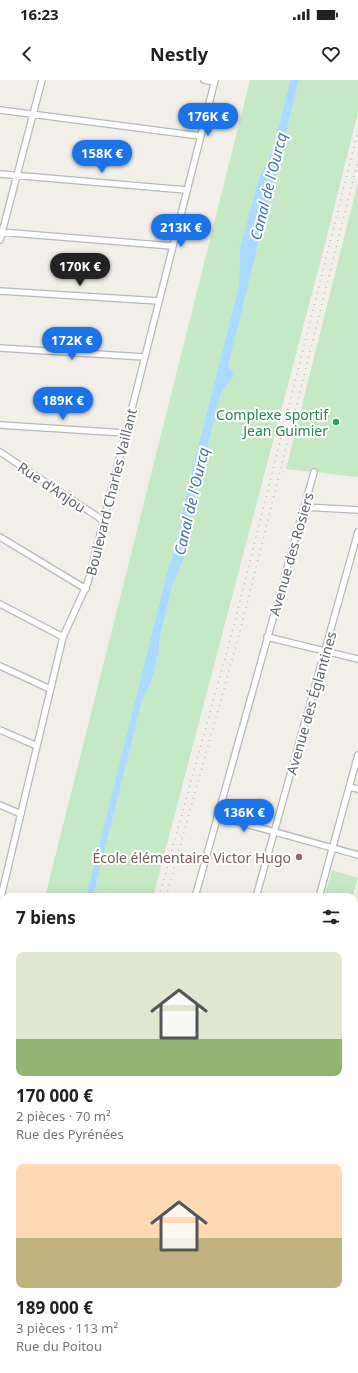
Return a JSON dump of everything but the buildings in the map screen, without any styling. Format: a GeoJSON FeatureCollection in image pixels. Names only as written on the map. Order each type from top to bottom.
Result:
{"type":"FeatureCollection","features":[{"type":"Feature","properties":{"kind":"street"},"geometry":{"type":"LineString","coordinates":[[0,240],[42,80]]}},
{"type":"Feature","properties":{"kind":"street"},"geometry":{"type":"LineString","coordinates":[[204,80],[215,81]]}},
{"type":"Feature","properties":{"kind":"street","name":"Boulevard Charles Vaillant"},"geometry":{"type":"LineString","coordinates":[[1,893],[2,882],[21,814],[63,636],[86,589],[186,190],[215,81]]}},
{"type":"Feature","properties":{"kind":"street"},"geometry":{"type":"LineString","coordinates":[[0,110],[200,136]]}},
{"type":"Feature","properties":{"kind":"street"},"geometry":{"type":"LineString","coordinates":[[0,174],[186,190]]}},
{"type":"Feature","properties":{"kind":"street"},"geometry":{"type":"LineString","coordinates":[[1,232],[172,246]]}},
{"type":"Feature","properties":{"kind":"street"},"geometry":{"type":"LineString","coordinates":[[0,291],[159,301]]}},
{"type":"Feature","properties":{"kind":"street"},"geometry":{"type":"LineString","coordinates":[[0,348],[144,356]]}},
{"type":"Feature","properties":{"kind":"street"},"geometry":{"type":"LineString","coordinates":[[0,425],[125,434]]}},
{"type":"Feature","properties":{"kind":"street","name":"Rue d'Anjou"},"geometry":{"type":"LineString","coordinates":[[0,452],[104,521]]}},
{"type":"Feature","properties":{"kind":"street","name":"Avenue des Rosiers"},"geometry":{"type":"LineString","coordinates":[[196,893],[314,472]]}},
{"type":"Feature","properties":{"kind":"street"},"geometry":{"type":"LineString","coordinates":[[304,507],[358,510]]}},
{"type":"Feature","properties":{"kind":"street","name":"Avenue des Églantines"},"geometry":{"type":"LineString","coordinates":[[257,893],[358,532]]}},
{"type":"Feature","properties":{"kind":"street"},"geometry":{"type":"LineString","coordinates":[[0,537],[86,589]]}},
{"type":"Feature","properties":{"kind":"street"},"geometry":{"type":"LineString","coordinates":[[0,604],[63,636]]}},
{"type":"Feature","properties":{"kind":"street"},"geometry":{"type":"LineString","coordinates":[[267,637],[358,659]]}},
{"type":"Feature","properties":{"kind":"street"},"geometry":{"type":"LineString","coordinates":[[0,666],[50,690]]}},
{"type":"Feature","properties":{"kind":"street"},"geometry":{"type":"LineString","coordinates":[[0,730],[37,746]]}},
{"type":"Feature","properties":{"kind":"street"},"geometry":{"type":"LineString","coordinates":[[320,893],[358,755]]}},
{"type":"Feature","properties":{"kind":"street"},"geometry":{"type":"LineString","coordinates":[[349,787],[358,789]]}},
{"type":"Feature","properties":{"kind":"street"},"geometry":{"type":"LineString","coordinates":[[0,805],[21,814]]}},
{"type":"Feature","properties":{"kind":"street"},"geometry":{"type":"LineString","coordinates":[[218,816],[358,855]]}},
{"type":"Feature","properties":{"kind":"green space"},"geometry":{"type":"Polygon","coordinates":[[[250,80],[290,80],[272,153],[259,178],[240,247],[239,285],[185,498],[177,544],[167,572],[87,893],[46,893],[250,80]]]}},
{"type":"Feature","properties":{"kind":"green space"},"geometry":{"type":"Polygon","coordinates":[[[299,80],[358,80],[358,112],[325,244],[154,893],[94,893],[143,697],[152,679],[173,583],[184,558],[196,492],[222,389],[231,370],[228,367],[299,80]]]}},
{"type":"Feature","properties":{"kind":"green space"},"geometry":{"type":"Polygon","coordinates":[[[358,182],[358,477],[286,469],[358,182]]]}},
{"type":"Feature","properties":{"kind":"green space"},"geometry":{"type":"Polygon","coordinates":[[[332,870],[358,878],[353,893],[325,893],[332,870]]]}},
{"type":"Feature","properties":{"kind":"water","name":"Canal de l'Ourcq"},"geometry":{"type":"Polygon","coordinates":[[[290,80],[299,80],[228,367],[233,372],[233,377],[222,390],[196,492],[184,558],[173,583],[159,642],[158,655],[154,671],[149,686],[143,697],[94,893],[87,893],[167,572],[177,544],[185,498],[239,285],[240,247],[259,178],[272,153],[290,80]]]}},
{"type":"Feature","properties":{"kind":"railway"},"geometry":{"type":"LineString","coordinates":[[160,893],[233,629],[358,131]]}},
{"type":"Feature","properties":{"kind":"railway"},"geometry":{"type":"LineString","coordinates":[[167,893],[240,631],[358,160]]}},
{"type":"Feature","properties":{"kind":"place","name":"Complexe sportif Jean Guimier"},"geometry":{"type":"Point","coordinates":[336,422]}},
{"type":"Feature","properties":{"kind":"place","name":"École élémentaire Victor Hugo"},"geometry":{"type":"Point","coordinates":[299,857]}}]}
